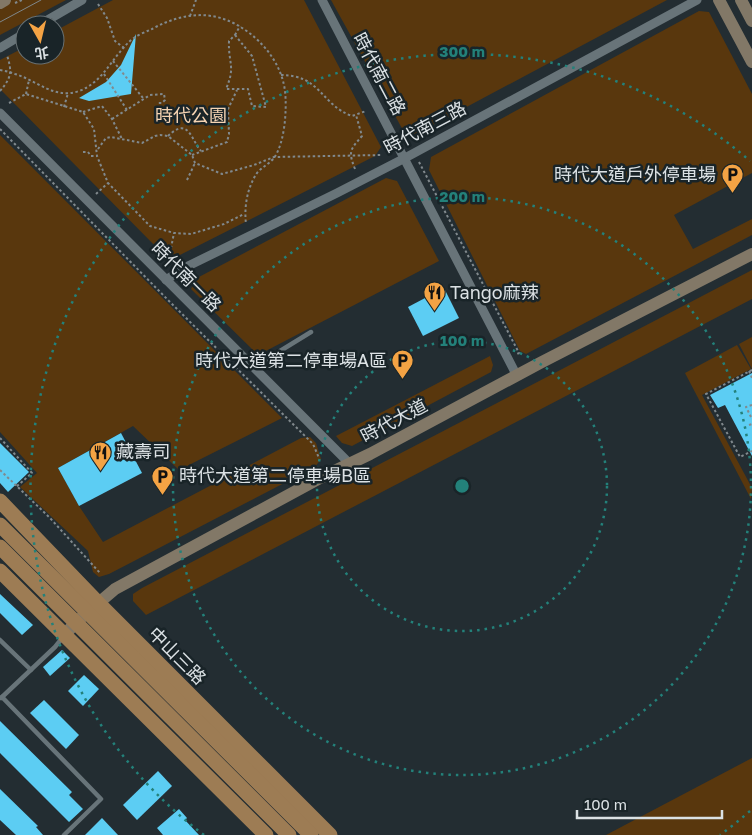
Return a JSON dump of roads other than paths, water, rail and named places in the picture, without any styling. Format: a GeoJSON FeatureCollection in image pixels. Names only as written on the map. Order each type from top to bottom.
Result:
{"type":"FeatureCollection","features":[{"type":"Feature","properties":{"kind":"main road","name":"中山三路"},"geometry":{"type":"LineString","coordinates":[[0,501],[93,608],[311,835]]}},
{"type":"Feature","properties":{"kind":"main road","name":"中山三路"},"geometry":{"type":"LineString","coordinates":[[0,525],[93,608],[330,835]]}},
{"type":"Feature","properties":{"kind":"main road"},"geometry":{"type":"LineString","coordinates":[[0,547],[288,835]]}},
{"type":"Feature","properties":{"kind":"main road"},"geometry":{"type":"LineString","coordinates":[[0,571],[266,835]]}},
{"type":"Feature","properties":{"kind":"street"},"geometry":{"type":"LineString","coordinates":[[0,3],[5,0]]}},
{"type":"Feature","properties":{"kind":"street"},"geometry":{"type":"LineString","coordinates":[[56,15],[82,0]]}},
{"type":"Feature","properties":{"kind":"street","name":"時代南二路"},"geometry":{"type":"LineString","coordinates":[[322,0],[405,158],[455,260],[517,376]]}},
{"type":"Feature","properties":{"kind":"street","name":"時代南三路"},"geometry":{"type":"LineString","coordinates":[[166,280],[184,268],[405,158],[697,0]]}},
{"type":"Feature","properties":{"kind":"street"},"geometry":{"type":"LineString","coordinates":[[719,0],[752,62]]}},
{"type":"Feature","properties":{"kind":"street"},"geometry":{"type":"LineString","coordinates":[[741,0],[752,22]]}},
{"type":"Feature","properties":{"kind":"street"},"geometry":{"type":"LineString","coordinates":[[3,50],[15,41]]}},
{"type":"Feature","properties":{"kind":"street","name":"時代南一路"},"geometry":{"type":"LineString","coordinates":[[0,113],[350,464]]}},
{"type":"Feature","properties":{"kind":"street","name":"時代大道"},"geometry":{"type":"LineString","coordinates":[[64,636],[75,623],[115,590],[320,478],[752,254]]}},
{"type":"Feature","properties":{"kind":"lane"},"geometry":{"type":"LineString","coordinates":[[253,367],[311,332]]}},
{"type":"Feature","properties":{"kind":"lane"},"geometry":{"type":"LineString","coordinates":[[64,636],[55,647],[1,698],[101,799],[64,835]]}},
{"type":"Feature","properties":{"kind":"lane"},"geometry":{"type":"LineString","coordinates":[[0,640],[31,670]]}},
{"type":"Feature","properties":{"kind":"tram line"},"geometry":{"type":"LineString","coordinates":[[0,22],[41,0]]}},
{"type":"Feature","properties":{"kind":"place","name":"時代大道戶外停車場"},"geometry":{"type":"Point","coordinates":[732,194]}},
{"type":"Feature","properties":{"kind":"place","name":"Tango麻辣"},"geometry":{"type":"Point","coordinates":[434,312]}},
{"type":"Feature","properties":{"kind":"place","name":"時代大道第二停車場A區"},"geometry":{"type":"Point","coordinates":[403,380]}},
{"type":"Feature","properties":{"kind":"place","name":"藏壽司"},"geometry":{"type":"Point","coordinates":[100,471]}},
{"type":"Feature","properties":{"kind":"place","name":"時代大道第二停車場B區"},"geometry":{"type":"Point","coordinates":[163,495]}},
{"type":"Feature","properties":{"kind":"park label","name":"時代公園"},"geometry":{"type":"Point","coordinates":[191,116]}}]}
